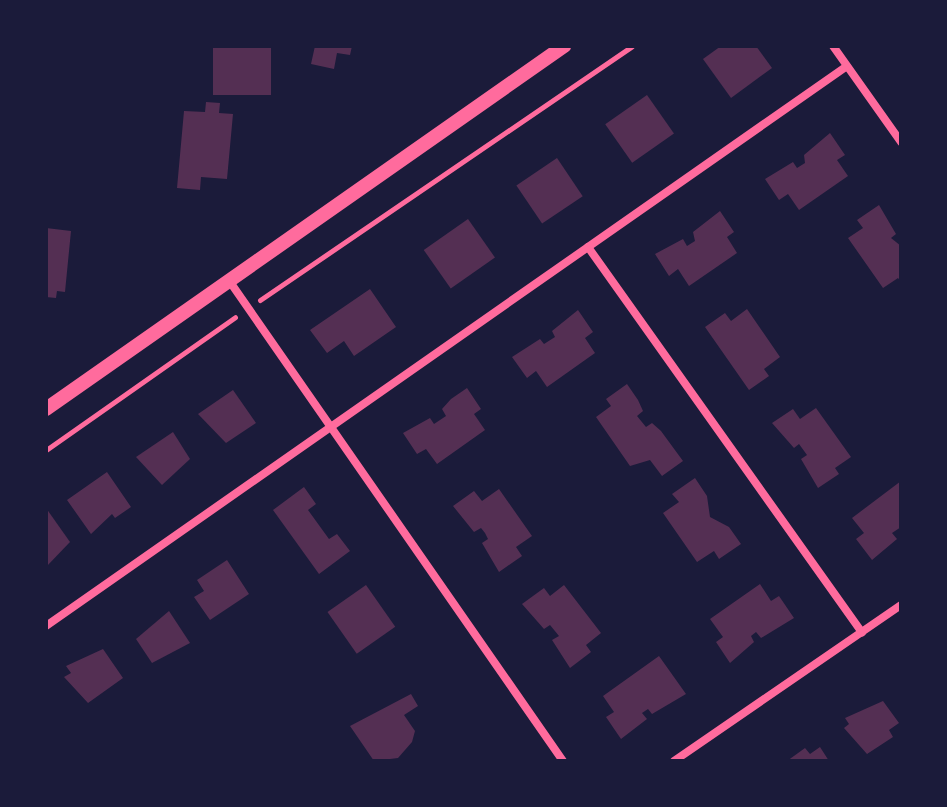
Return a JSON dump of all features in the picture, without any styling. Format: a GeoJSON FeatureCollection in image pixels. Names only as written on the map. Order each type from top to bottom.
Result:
{"type":"FeatureCollection","features":[{"type":"Feature","properties":{"kind":"street"},"geometry":{"type":"LineString","coordinates":[[46,409],[228,278],[564,46]]}},
{"type":"Feature","properties":{"kind":"street"},"geometry":{"type":"LineString","coordinates":[[833,46],[901,142]]}},
{"type":"Feature","properties":{"kind":"street"},"geometry":{"type":"LineString","coordinates":[[46,626],[847,66]]}},
{"type":"Feature","properties":{"kind":"street"},"geometry":{"type":"LineString","coordinates":[[588,247],[862,633]]}},
{"type":"Feature","properties":{"kind":"street"},"geometry":{"type":"LineString","coordinates":[[228,278],[329,429],[563,761]]}},
{"type":"Feature","properties":{"kind":"street"},"geometry":{"type":"LineString","coordinates":[[674,761],[901,605]]}},
{"type":"Feature","properties":{"kind":"path"},"geometry":{"type":"LineString","coordinates":[[46,450],[632,46]]}},
{"type":"Feature","properties":{"kind":"building"},"geometry":{"type":"Polygon","coordinates":[[[213,46],[271,46],[271,95],[213,95],[213,46]]]}},
{"type":"Feature","properties":{"kind":"building"},"geometry":{"type":"Polygon","coordinates":[[[315,46],[352,46],[350,55],[337,53],[334,69],[311,64],[315,46]]]}},
{"type":"Feature","properties":{"kind":"building"},"geometry":{"type":"Polygon","coordinates":[[[721,46],[756,46],[772,68],[731,98],[703,59],[721,46]]]}},
{"type":"Feature","properties":{"kind":"building"},"geometry":{"type":"Polygon","coordinates":[[[647,95],[674,134],[632,163],[605,124],[647,95]]]}},
{"type":"Feature","properties":{"kind":"building"},"geometry":{"type":"Polygon","coordinates":[[[206,102],[220,103],[219,113],[233,114],[227,179],[201,177],[200,190],[177,188],[184,111],[205,112],[206,102]]]}},
{"type":"Feature","properties":{"kind":"building"},"geometry":{"type":"Polygon","coordinates":[[[830,133],[845,155],[837,160],[848,176],[799,210],[788,194],[779,200],[765,179],[793,162],[797,168],[805,163],[804,155],[830,133]]]}},
{"type":"Feature","properties":{"kind":"building"},"geometry":{"type":"Polygon","coordinates":[[[557,158],[583,196],[542,224],[516,185],[557,158]]]}},
{"type":"Feature","properties":{"kind":"building"},"geometry":{"type":"Polygon","coordinates":[[[879,205],[896,234],[891,238],[901,246],[901,282],[898,278],[883,288],[848,238],[863,228],[857,220],[879,205]]]}},
{"type":"Feature","properties":{"kind":"building"},"geometry":{"type":"Polygon","coordinates":[[[720,211],[734,232],[727,237],[737,253],[689,286],[678,269],[669,276],[655,254],[683,239],[687,246],[695,241],[693,232],[720,211]]]}},
{"type":"Feature","properties":{"kind":"building"},"geometry":{"type":"Polygon","coordinates":[[[468,219],[495,258],[451,288],[424,250],[468,219]]]}},
{"type":"Feature","properties":{"kind":"building"},"geometry":{"type":"Polygon","coordinates":[[[46,228],[71,231],[65,292],[57,291],[56,298],[46,297],[46,228]]]}},
{"type":"Feature","properties":{"kind":"building"},"geometry":{"type":"Polygon","coordinates":[[[370,289],[396,327],[354,356],[344,341],[327,353],[310,330],[370,289]]]}},
{"type":"Feature","properties":{"kind":"building"},"geometry":{"type":"Polygon","coordinates":[[[747,309],[780,357],[764,369],[769,376],[749,390],[705,327],[725,313],[731,321],[747,309]]]}},
{"type":"Feature","properties":{"kind":"building"},"geometry":{"type":"Polygon","coordinates":[[[578,310],[593,332],[585,338],[595,353],[547,387],[536,371],[527,378],[512,357],[540,339],[544,344],[555,337],[552,331],[578,310]]]}},
{"type":"Feature","properties":{"kind":"building"},"geometry":{"type":"Polygon","coordinates":[[[627,384],[643,411],[637,416],[646,427],[652,423],[661,431],[683,461],[662,476],[650,460],[630,466],[596,417],[611,406],[606,399],[627,384]]]}},
{"type":"Feature","properties":{"kind":"building"},"geometry":{"type":"Polygon","coordinates":[[[467,388],[481,409],[474,414],[485,430],[437,464],[426,449],[417,454],[403,433],[430,418],[434,424],[446,416],[442,409],[467,388]]]}},
{"type":"Feature","properties":{"kind":"building"},"geometry":{"type":"Polygon","coordinates":[[[233,390],[256,423],[226,443],[198,414],[233,390]]]}},
{"type":"Feature","properties":{"kind":"building"},"geometry":{"type":"Polygon","coordinates":[[[816,408],[851,457],[835,468],[839,474],[818,488],[801,459],[807,455],[799,444],[794,448],[772,423],[793,409],[800,419],[816,408]]]}},
{"type":"Feature","properties":{"kind":"building"},"geometry":{"type":"Polygon","coordinates":[[[173,432],[190,459],[162,485],[136,457],[173,432]]]}},
{"type":"Feature","properties":{"kind":"building"},"geometry":{"type":"Polygon","coordinates":[[[107,472],[131,507],[115,518],[112,514],[91,534],[67,500],[107,472]]]}},
{"type":"Feature","properties":{"kind":"building"},"geometry":{"type":"Polygon","coordinates":[[[695,478],[707,496],[710,517],[729,527],[741,544],[719,559],[714,551],[697,562],[663,513],[679,502],[672,494],[695,478]]]}},
{"type":"Feature","properties":{"kind":"building"},"geometry":{"type":"Polygon","coordinates":[[[901,481],[901,527],[892,533],[897,539],[872,560],[856,539],[864,533],[852,518],[901,481]]]}},
{"type":"Feature","properties":{"kind":"building"},"geometry":{"type":"Polygon","coordinates":[[[304,487],[316,504],[308,510],[329,539],[337,534],[350,551],[319,574],[273,510],[304,487]]]}},
{"type":"Feature","properties":{"kind":"building"},"geometry":{"type":"Polygon","coordinates":[[[499,489],[532,536],[516,547],[522,556],[499,572],[482,543],[488,539],[485,533],[481,528],[474,532],[453,506],[474,491],[482,501],[499,489]]]}},
{"type":"Feature","properties":{"kind":"building"},"geometry":{"type":"Polygon","coordinates":[[[46,508],[70,542],[46,567],[46,508]]]}},
{"type":"Feature","properties":{"kind":"building"},"geometry":{"type":"Polygon","coordinates":[[[227,560],[249,594],[210,620],[194,597],[204,591],[197,580],[227,560]]]}},
{"type":"Feature","properties":{"kind":"building"},"geometry":{"type":"Polygon","coordinates":[[[760,584],[771,601],[779,596],[794,618],[761,638],[756,632],[751,636],[754,642],[730,663],[716,642],[723,637],[710,619],[760,584]]]}},
{"type":"Feature","properties":{"kind":"building"},"geometry":{"type":"Polygon","coordinates":[[[366,585],[395,627],[357,654],[327,612],[366,585]]]}},
{"type":"Feature","properties":{"kind":"building"},"geometry":{"type":"Polygon","coordinates":[[[564,585],[601,633],[586,645],[591,652],[570,668],[552,640],[559,636],[550,625],[544,629],[522,604],[544,588],[550,596],[564,585]]]}},
{"type":"Feature","properties":{"kind":"building"},"geometry":{"type":"Polygon","coordinates":[[[169,611],[190,643],[152,663],[136,639],[169,611]]]}},
{"type":"Feature","properties":{"kind":"building"},"geometry":{"type":"Polygon","coordinates":[[[103,649],[123,678],[88,703],[64,677],[71,673],[66,666],[103,649]]]}},
{"type":"Feature","properties":{"kind":"building"},"geometry":{"type":"Polygon","coordinates":[[[659,656],[686,694],[652,714],[648,709],[642,713],[647,719],[621,739],[606,717],[614,712],[603,696],[659,656]]]}},
{"type":"Feature","properties":{"kind":"building"},"geometry":{"type":"Polygon","coordinates":[[[411,694],[418,706],[404,715],[415,731],[412,742],[398,758],[374,761],[350,726],[411,694]]]}},
{"type":"Feature","properties":{"kind":"building"},"geometry":{"type":"Polygon","coordinates":[[[883,701],[899,723],[889,730],[893,737],[867,754],[844,728],[849,724],[845,718],[883,701]]]}},
{"type":"Feature","properties":{"kind":"building"},"geometry":{"type":"Polygon","coordinates":[[[820,747],[829,761],[787,761],[805,748],[810,754],[820,747]]]}}]}
